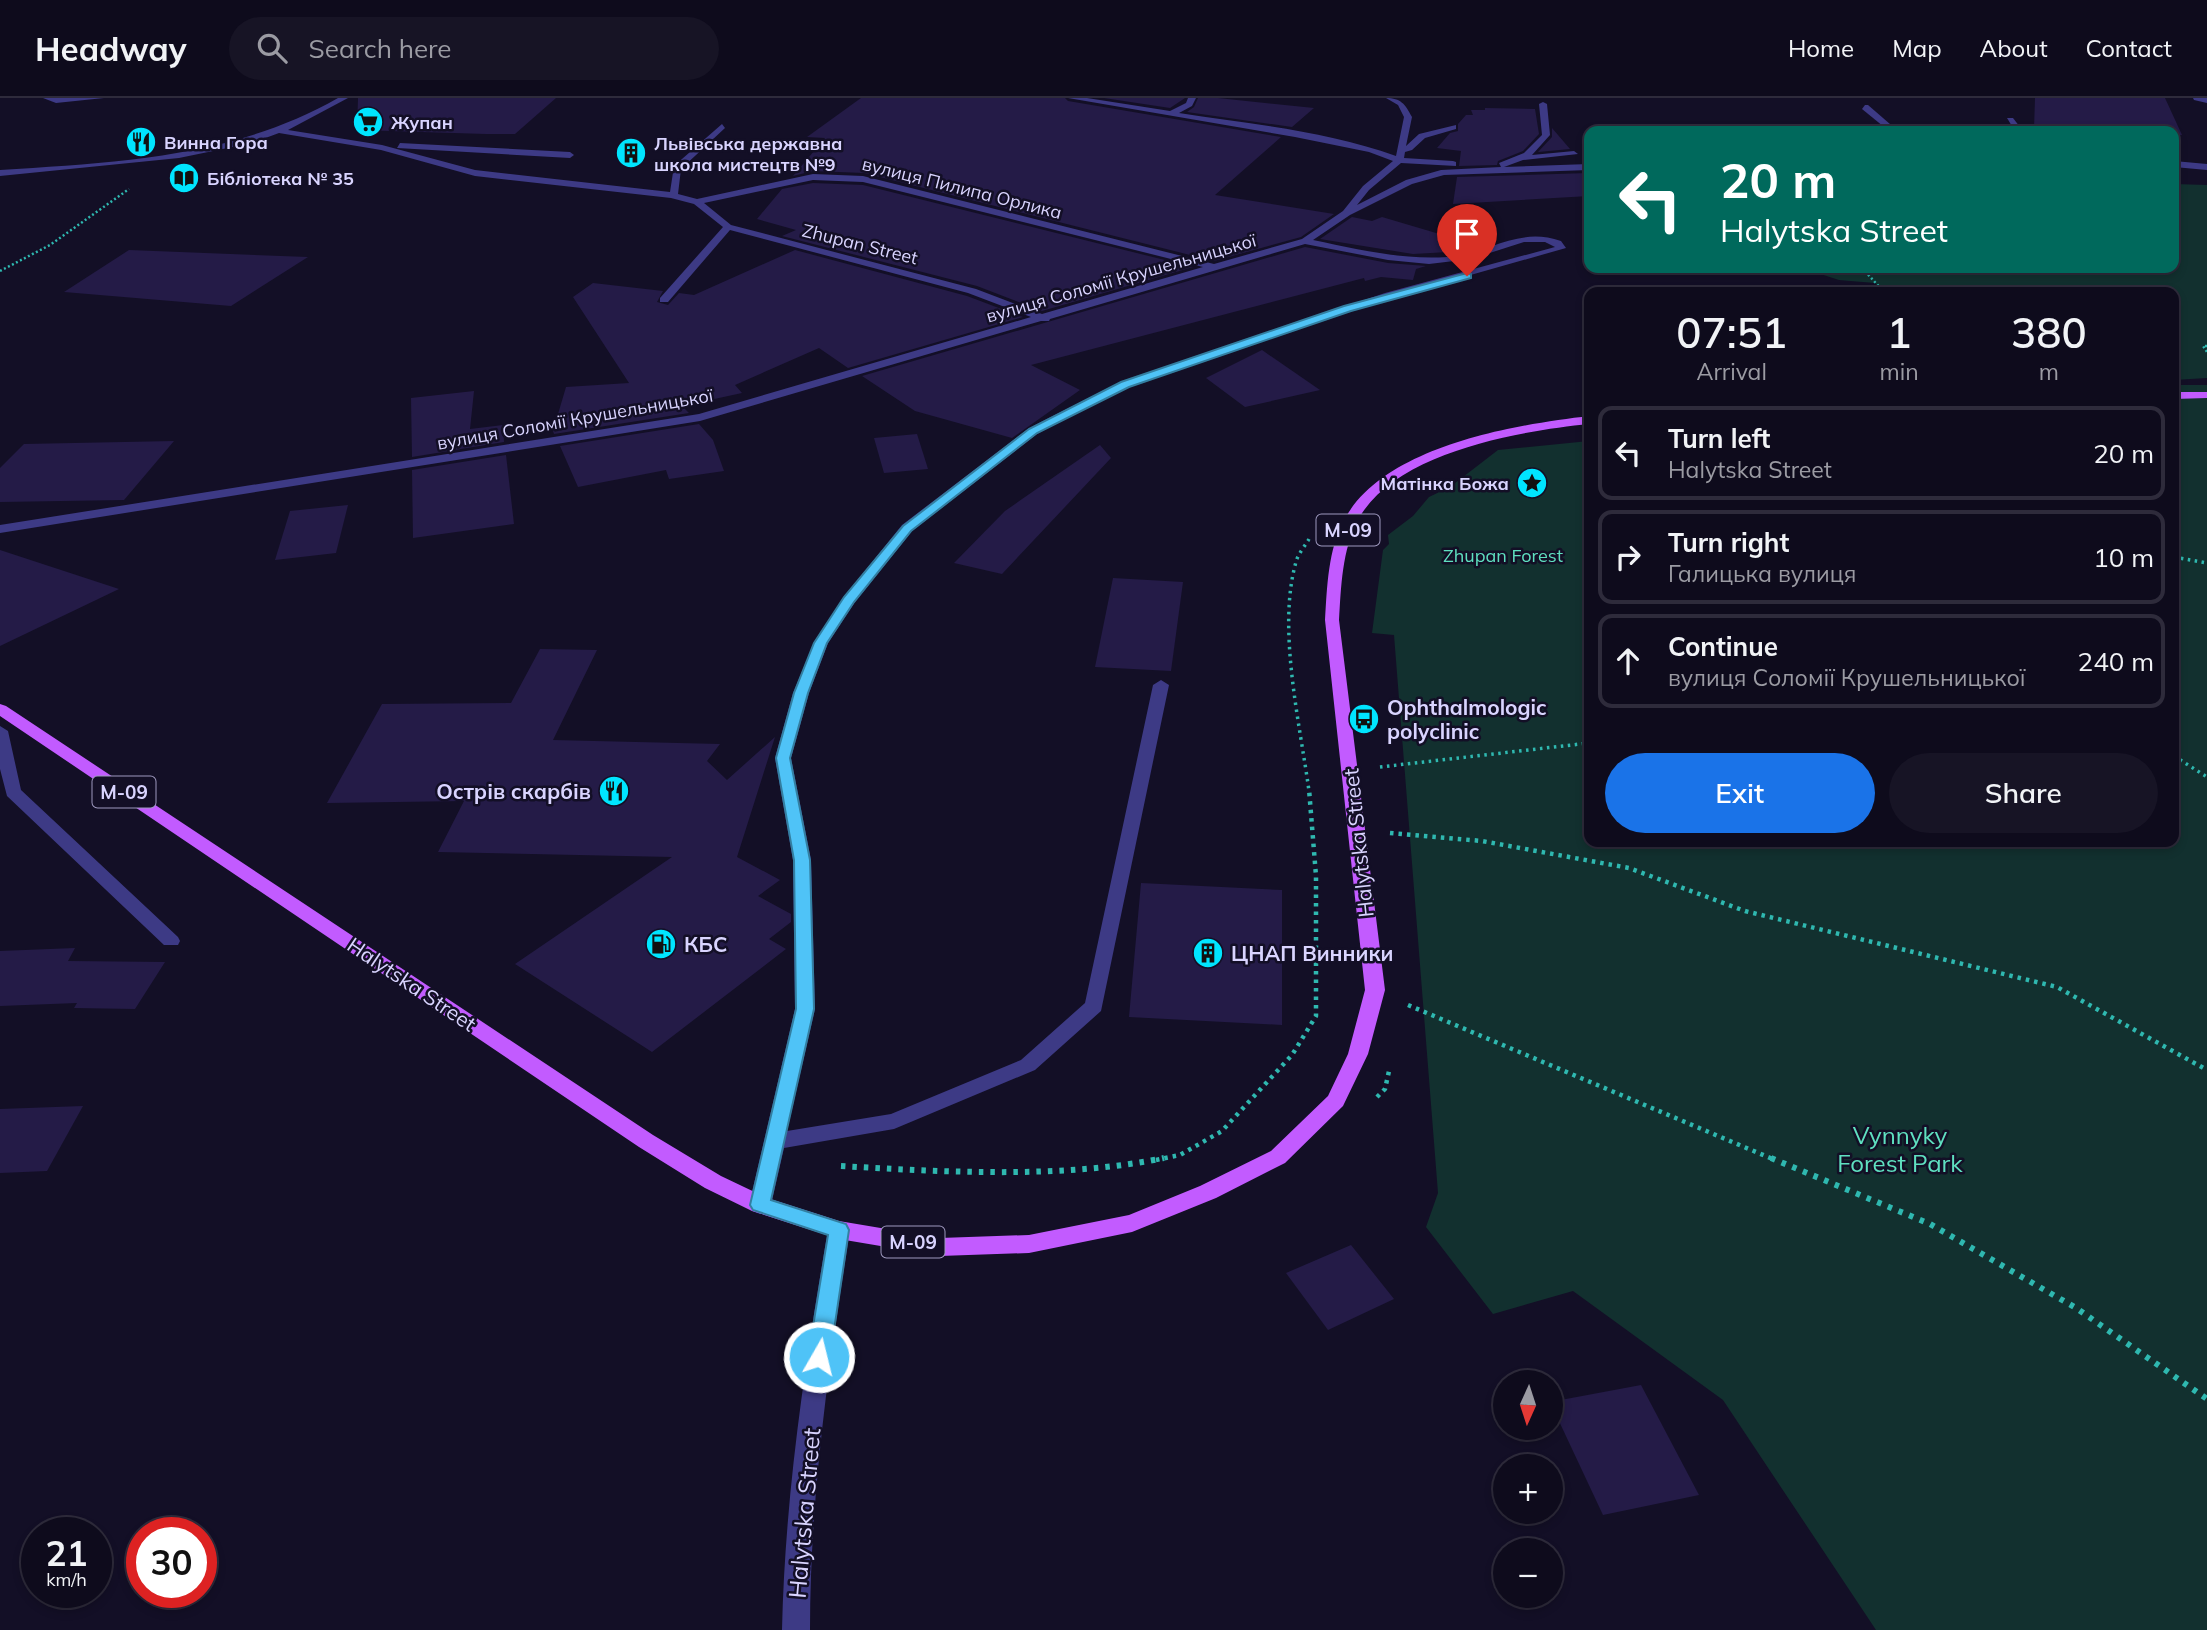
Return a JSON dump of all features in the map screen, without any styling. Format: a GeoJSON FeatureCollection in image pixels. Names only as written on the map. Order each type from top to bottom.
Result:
{"type":"FeatureCollection","features":[{"type":"Feature","properties":{"kind":"main road"},"geometry":{"type":"LineString","coordinates":[[2179,396],[2207,395]]}},
{"type":"Feature","properties":{"kind":"main road","name":"Halytska Street"},"geometry":{"type":"LineString","coordinates":[[0,709],[646,1141],[713,1182],[760,1205],[839,1230],[940,1247],[1029,1244],[1132,1223],[1208,1192],[1278,1157],[1336,1101],[1358,1054],[1375,990],[1332,620],[1335,571],[1349,527],[1359,508],[1389,482],[1426,459],[1469,443],[1540,425],[1584,421]]}},
{"type":"Feature","properties":{"kind":"street"},"geometry":{"type":"LineString","coordinates":[[47,98],[56,101],[100,98]]}},
{"type":"Feature","properties":{"kind":"street"},"geometry":{"type":"LineString","coordinates":[[0,173],[153,158],[219,147],[279,131],[344,98]]}},
{"type":"Feature","properties":{"kind":"street"},"geometry":{"type":"LineString","coordinates":[[1072,98],[1295,134],[1400,155],[1494,167],[1521,159],[1574,154]]}},
{"type":"Feature","properties":{"kind":"street"},"geometry":{"type":"LineString","coordinates":[[1173,113],[1189,104],[1192,98]]}},
{"type":"Feature","properties":{"kind":"street"},"geometry":{"type":"LineString","coordinates":[[1391,98],[1401,104],[1408,117],[1400,155]]}},
{"type":"Feature","properties":{"kind":"street"},"geometry":{"type":"LineString","coordinates":[[2197,98],[2207,101]]}},
{"type":"Feature","properties":{"kind":"street"},"geometry":{"type":"LineString","coordinates":[[1521,159],[1539,146],[1546,135],[1543,104]]}},
{"type":"Feature","properties":{"kind":"street"},"geometry":{"type":"LineString","coordinates":[[1865,107],[1888,126]]}},
{"type":"Feature","properties":{"kind":"street"},"geometry":{"type":"LineString","coordinates":[[2010,120],[2015,126]]}},
{"type":"Feature","properties":{"kind":"street"},"geometry":{"type":"LineString","coordinates":[[672,195],[675,191],[677,168],[722,126]]}},
{"type":"Feature","properties":{"kind":"street"},"geometry":{"type":"LineString","coordinates":[[1347,213],[1366,188],[1422,136],[1453,127]]}},
{"type":"Feature","properties":{"kind":"street"},"geometry":{"type":"LineString","coordinates":[[279,131],[382,148],[407,145],[570,155]]}},
{"type":"Feature","properties":{"kind":"street","name":"Zhupan Street"},"geometry":{"type":"LineString","coordinates":[[382,148],[475,173],[672,195],[698,202],[728,227],[972,291],[1045,319]]}},
{"type":"Feature","properties":{"kind":"street"},"geometry":{"type":"LineString","coordinates":[[2179,164],[2207,167]]}},
{"type":"Feature","properties":{"kind":"street","name":"вулиця Соломії Крушельницької"},"geometry":{"type":"LineString","coordinates":[[0,529],[700,418],[1305,242],[1347,213],[1409,182],[1444,172],[1584,167]]}},
{"type":"Feature","properties":{"kind":"street","name":"вулиця Пилипа Орлика"},"geometry":{"type":"LineString","coordinates":[[698,202],[813,177],[863,178],[1217,268]]}},
{"type":"Feature","properties":{"kind":"street"},"geometry":{"type":"LineString","coordinates":[[664,300],[728,227]]}},
{"type":"Feature","properties":{"kind":"street","name":"вулиця Соломії Крушельницької"},"geometry":{"type":"LineString","coordinates":[[775,1141],[805,1009],[802,860],[783,758],[801,693],[821,643],[849,600],[907,528],[1033,431],[1125,384],[1389,295],[1561,248],[1558,243],[1546,238],[1531,237],[1515,239],[1471,256],[1410,260],[1305,242]]}},
{"type":"Feature","properties":{"kind":"street"},"geometry":{"type":"LineString","coordinates":[[760,1205],[775,1141],[894,1121],[1028,1065],[1094,1006],[1161,685]]}},
{"type":"Feature","properties":{"kind":"street"},"geometry":{"type":"LineString","coordinates":[[0,731],[13,792],[171,941]]}},
{"type":"Feature","properties":{"kind":"street","name":"Halytska Street"},"geometry":{"type":"LineString","coordinates":[[796,1630],[795,1576],[807,1455],[822,1333],[839,1230]]}},
{"type":"Feature","properties":{"kind":"path"},"geometry":{"type":"LineString","coordinates":[[0,271],[32,258],[45,246],[133,187]]}},
{"type":"Feature","properties":{"kind":"path"},"geometry":{"type":"LineString","coordinates":[[1867,273],[1879,287]]}},
{"type":"Feature","properties":{"kind":"path"},"geometry":{"type":"LineString","coordinates":[[2207,346],[2203,346],[2207,352]]}},
{"type":"Feature","properties":{"kind":"path"},"geometry":{"type":"LineString","coordinates":[[841,1166],[940,1172],[1117,1168],[1180,1155],[1222,1131],[1292,1055],[1316,1016],[1315,864],[1310,791],[1293,674],[1288,608],[1296,560],[1313,532]]}},
{"type":"Feature","properties":{"kind":"path"},"geometry":{"type":"LineString","coordinates":[[2179,558],[2207,563]]}},
{"type":"Feature","properties":{"kind":"path"},"geometry":{"type":"LineString","coordinates":[[1379,767],[1584,744]]}},
{"type":"Feature","properties":{"kind":"path"},"geometry":{"type":"LineString","coordinates":[[1378,755],[1381,780]]}},
{"type":"Feature","properties":{"kind":"path"},"geometry":{"type":"LineString","coordinates":[[2179,759],[2207,777]]}},
{"type":"Feature","properties":{"kind":"path"},"geometry":{"type":"LineString","coordinates":[[1388,823],[1391,846]]}},
{"type":"Feature","properties":{"kind":"path"},"geometry":{"type":"LineString","coordinates":[[1389,833],[1482,841],[1629,868],[1745,911],[2057,987],[2207,1070]]}},
{"type":"Feature","properties":{"kind":"path"},"geometry":{"type":"LineString","coordinates":[[1405,1017],[1407,992]]}},
{"type":"Feature","properties":{"kind":"path"},"geometry":{"type":"LineString","coordinates":[[1408,1005],[1930,1224],[2076,1308],[2207,1399]]}},
{"type":"Feature","properties":{"kind":"path"},"geometry":{"type":"LineString","coordinates":[[1375,1099],[1385,1088],[1391,1065]]}},
{"type":"Feature","properties":{"kind":"green space"},"geometry":{"type":"Polygon","coordinates":[[[2179,184],[2207,185],[2207,378],[2179,380],[2179,287],[1878,287],[1875,283],[1839,280],[1817,273],[2179,273],[2179,184]]]}},
{"type":"Feature","properties":{"kind":"green space","name":"Vynnyky Forest Park"},"geometry":{"type":"Polygon","coordinates":[[[2179,385],[2207,385],[2207,1630],[1876,1630],[1723,1400],[1573,1291],[1493,1314],[1426,1227],[1438,1193],[1394,635],[1372,633],[1383,550],[1389,544],[1388,535],[1413,516],[1429,497],[1450,487],[1498,450],[1584,441],[1584,847],[2179,847],[2179,385]]]}},
{"type":"Feature","properties":{"kind":"building"},"geometry":{"type":"Polygon","coordinates":[[[358,98],[556,98],[515,134],[486,134],[357,130],[358,98]]]}},
{"type":"Feature","properties":{"kind":"building"},"geometry":{"type":"Polygon","coordinates":[[[861,98],[1065,98],[1068,101],[1281,137],[1215,195],[1334,214],[1301,237],[1214,261],[864,173],[813,171],[793,176],[825,138],[807,137],[861,98]]]}},
{"type":"Feature","properties":{"kind":"building"},"geometry":{"type":"Polygon","coordinates":[[[1104,98],[1185,98],[1170,108],[1104,98]]]}},
{"type":"Feature","properties":{"kind":"building"},"geometry":{"type":"Polygon","coordinates":[[[1198,98],[1314,108],[1292,127],[1187,112],[1194,107],[1198,98]]]}},
{"type":"Feature","properties":{"kind":"building"},"geometry":{"type":"Polygon","coordinates":[[[2035,98],[2165,98],[2178,126],[2034,126],[2035,98]]]}},
{"type":"Feature","properties":{"kind":"building"},"geometry":{"type":"Polygon","coordinates":[[[1535,109],[1539,134],[1523,151],[1498,161],[1497,165],[1459,166],[1461,151],[1437,148],[1450,133],[1458,131],[1458,124],[1466,115],[1473,115],[1471,110],[1535,109]]]}},
{"type":"Feature","properties":{"kind":"building"},"geometry":{"type":"Polygon","coordinates":[[[1552,128],[1570,149],[1538,152],[1552,137],[1552,128]]]}},
{"type":"Feature","properties":{"kind":"building"},"geometry":{"type":"Polygon","coordinates":[[[1584,173],[1584,196],[1453,204],[1457,177],[1584,173]]]}},
{"type":"Feature","properties":{"kind":"building"},"geometry":{"type":"Polygon","coordinates":[[[813,183],[863,185],[1193,267],[1042,311],[977,286],[782,236],[796,230],[757,219],[782,189],[813,183]]]}},
{"type":"Feature","properties":{"kind":"building"},"geometry":{"type":"Polygon","coordinates":[[[1352,217],[1372,221],[1382,217],[1453,238],[1441,241],[1466,251],[1413,254],[1320,239],[1352,217]]]}},
{"type":"Feature","properties":{"kind":"building"},"geometry":{"type":"Polygon","coordinates":[[[1305,247],[1388,263],[1426,266],[1416,269],[1413,280],[1381,277],[1365,281],[1364,278],[1031,365],[1080,390],[1012,438],[915,411],[862,376],[1305,247]]]}},
{"type":"Feature","properties":{"kind":"building"},"geometry":{"type":"Polygon","coordinates":[[[129,250],[308,257],[231,306],[64,292],[129,250]]]}},
{"type":"Feature","properties":{"kind":"building"},"geometry":{"type":"Polygon","coordinates":[[[795,250],[967,296],[1023,317],[848,368],[819,348],[735,385],[742,393],[682,406],[689,413],[554,434],[566,387],[629,383],[573,297],[593,283],[663,291],[657,302],[668,305],[679,293],[694,295],[795,250]]]}},
{"type":"Feature","properties":{"kind":"building"},"geometry":{"type":"Polygon","coordinates":[[[1262,350],[1320,390],[1245,407],[1206,378],[1262,350]]]}},
{"type":"Feature","properties":{"kind":"building"},"geometry":{"type":"Polygon","coordinates":[[[474,391],[470,429],[503,425],[504,442],[412,457],[411,398],[474,391]]]}},
{"type":"Feature","properties":{"kind":"building"},"geometry":{"type":"Polygon","coordinates":[[[699,424],[713,440],[724,471],[669,479],[666,470],[578,487],[560,446],[699,424]]]}},
{"type":"Feature","properties":{"kind":"building"},"geometry":{"type":"Polygon","coordinates":[[[917,434],[928,469],[884,473],[874,438],[917,434]]]}},
{"type":"Feature","properties":{"kind":"building"},"geometry":{"type":"Polygon","coordinates":[[[174,441],[124,500],[0,502],[0,468],[24,444],[174,441]]]}},
{"type":"Feature","properties":{"kind":"building"},"geometry":{"type":"Polygon","coordinates":[[[1100,445],[1111,458],[1002,574],[954,563],[1005,511],[1100,445]]]}},
{"type":"Feature","properties":{"kind":"building"},"geometry":{"type":"Polygon","coordinates":[[[506,455],[514,524],[413,538],[412,470],[506,455]]]}},
{"type":"Feature","properties":{"kind":"building"},"geometry":{"type":"Polygon","coordinates":[[[348,505],[336,553],[275,560],[290,511],[348,505]]]}},
{"type":"Feature","properties":{"kind":"building"},"geometry":{"type":"Polygon","coordinates":[[[0,550],[119,589],[0,646],[0,550]]]}},
{"type":"Feature","properties":{"kind":"building"},"geometry":{"type":"Polygon","coordinates":[[[1113,578],[1183,582],[1171,671],[1095,667],[1113,578]]]}},
{"type":"Feature","properties":{"kind":"building"},"geometry":{"type":"Polygon","coordinates":[[[540,649],[597,650],[553,740],[720,744],[707,761],[727,780],[775,737],[737,857],[780,880],[758,896],[791,914],[791,922],[769,939],[786,949],[652,1052],[515,964],[672,857],[438,852],[464,801],[327,803],[382,704],[511,703],[540,649]]]}},
{"type":"Feature","properties":{"kind":"building","name":"ЦНАП Винники"},"geometry":{"type":"Polygon","coordinates":[[[1141,883],[1282,890],[1282,1025],[1129,1017],[1141,883]]]}},
{"type":"Feature","properties":{"kind":"building"},"geometry":{"type":"Polygon","coordinates":[[[75,948],[68,961],[165,962],[135,1009],[74,1008],[77,1003],[0,1006],[0,951],[75,948]]]}},
{"type":"Feature","properties":{"kind":"building"},"geometry":{"type":"Polygon","coordinates":[[[83,1106],[47,1171],[0,1173],[0,1109],[83,1106]]]}},
{"type":"Feature","properties":{"kind":"building"},"geometry":{"type":"Polygon","coordinates":[[[1351,1245],[1394,1299],[1328,1330],[1286,1273],[1351,1245]]]}},
{"type":"Feature","properties":{"kind":"building"},"geometry":{"type":"Polygon","coordinates":[[[1641,1385],[1699,1495],[1603,1515],[1563,1430],[1563,1400],[1641,1385]]]}},
{"type":"Feature","properties":{"kind":"place","name":"Жупан"},"geometry":{"type":"Point","coordinates":[368,122]}},
{"type":"Feature","properties":{"kind":"place","name":"Винна Гора"},"geometry":{"type":"Point","coordinates":[141,142]}},
{"type":"Feature","properties":{"kind":"place","name":"Львівська державна школа мистецтв №9"},"geometry":{"type":"Point","coordinates":[631,153]}},
{"type":"Feature","properties":{"kind":"place","name":"Бібліотека № 35"},"geometry":{"type":"Point","coordinates":[184,178]}},
{"type":"Feature","properties":{"kind":"place","name":"Матінка Божа"},"geometry":{"type":"Point","coordinates":[1532,483]}},
{"type":"Feature","properties":{"kind":"place","name":"Ophthalmologic polyclinic"},"geometry":{"type":"Point","coordinates":[1364,719]}},
{"type":"Feature","properties":{"kind":"place","name":"Острів скарбів"},"geometry":{"type":"Point","coordinates":[614,791]}},
{"type":"Feature","properties":{"kind":"place","name":"КБС"},"geometry":{"type":"Point","coordinates":[661,944]}},
{"type":"Feature","properties":{"kind":"place","name":"ЦНАП Винники"},"geometry":{"type":"Point","coordinates":[1208,953]}},
{"type":"Feature","properties":{"kind":"route"},"geometry":{"type":"LineString","coordinates":[[819,1357],[839,1230],[760,1205],[805,1009],[802,860],[783,758],[801,693],[821,643],[849,600],[907,528],[1033,431],[1125,384],[1389,295],[1467,276]]}},
{"type":"Feature","properties":{"kind":"park label","name":"Zhupan Forest"},"geometry":{"type":"Point","coordinates":[1503,555]}}]}
